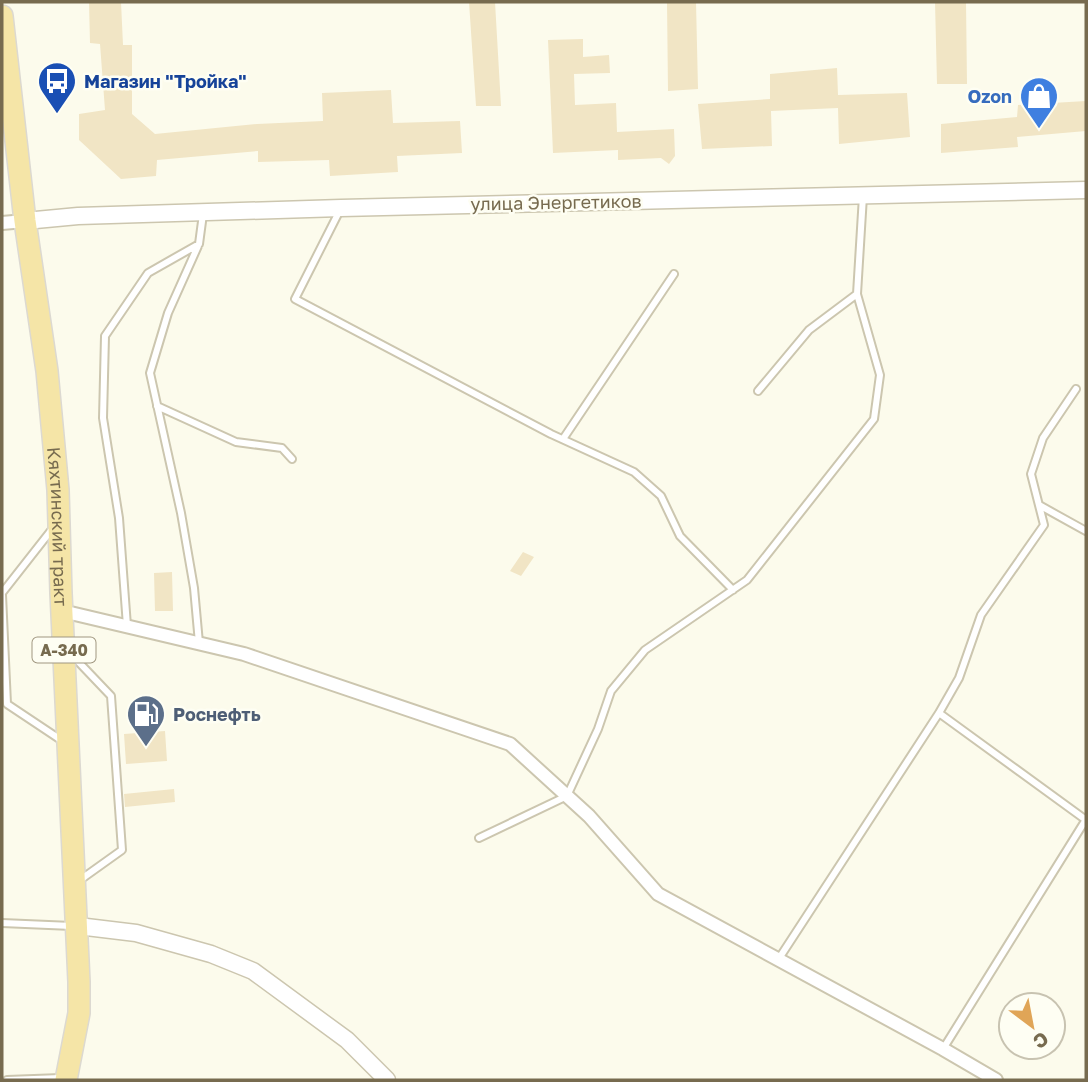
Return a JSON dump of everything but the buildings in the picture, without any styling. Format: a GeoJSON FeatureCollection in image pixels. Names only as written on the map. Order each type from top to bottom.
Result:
{"type":"FeatureCollection","features":[{"type":"Feature","properties":{"kind":"highway","name":"Кяхтинский тракт"},"geometry":{"type":"LineString","coordinates":[[2,16],[25,221],[47,371],[59,521],[78,926],[79,1013],[66,1079]]}},
{"type":"Feature","properties":{"kind":"street","name":"улица Энергетиков"},"geometry":{"type":"LineString","coordinates":[[25,221],[78,216],[203,212],[1086,190]]}},
{"type":"Feature","properties":{"kind":"street"},"geometry":{"type":"LineString","coordinates":[[2,223],[25,221]]}},
{"type":"Feature","properties":{"kind":"street"},"geometry":{"type":"LineString","coordinates":[[62,611],[244,654],[510,744],[589,816],[657,894],[996,1080]]}},
{"type":"Feature","properties":{"kind":"street"},"geometry":{"type":"LineString","coordinates":[[78,926],[136,933],[211,954],[253,971],[347,1040],[387,1080]]}},
{"type":"Feature","properties":{"kind":"lane"},"geometry":{"type":"LineString","coordinates":[[479,838],[567,796],[611,691],[645,650],[747,580],[874,419],[880,375],[857,294],[863,194]]}},
{"type":"Feature","properties":{"kind":"lane"},"geometry":{"type":"LineString","coordinates":[[341,208],[295,299],[563,439],[634,472],[661,496],[680,536],[733,590]]}},
{"type":"Feature","properties":{"kind":"lane"},"geometry":{"type":"LineString","coordinates":[[199,643],[194,588],[181,513],[150,373],[168,313],[199,244],[203,212]]}},
{"type":"Feature","properties":{"kind":"lane"},"geometry":{"type":"LineString","coordinates":[[127,626],[119,518],[103,418],[105,336],[148,273],[199,244]]}},
{"type":"Feature","properties":{"kind":"lane"},"geometry":{"type":"LineString","coordinates":[[563,439],[674,274]]}},
{"type":"Feature","properties":{"kind":"lane"},"geometry":{"type":"LineString","coordinates":[[758,391],[809,330],[857,294]]}},
{"type":"Feature","properties":{"kind":"lane"},"geometry":{"type":"LineString","coordinates":[[778,960],[939,713],[959,678],[981,615],[1044,525],[1031,474],[1043,438],[1076,389]]}},
{"type":"Feature","properties":{"kind":"lane"},"geometry":{"type":"LineString","coordinates":[[157,405],[236,442],[282,448],[292,459]]}},
{"type":"Feature","properties":{"kind":"lane"},"geometry":{"type":"LineString","coordinates":[[1039,505],[1086,531]]}},
{"type":"Feature","properties":{"kind":"lane"},"geometry":{"type":"LineString","coordinates":[[59,521],[6,584],[2,594],[7,704],[68,745]]}},
{"type":"Feature","properties":{"kind":"lane"},"geometry":{"type":"LineString","coordinates":[[63,645],[111,696],[122,850],[75,883]]}},
{"type":"Feature","properties":{"kind":"lane"},"geometry":{"type":"LineString","coordinates":[[939,713],[1086,820],[943,1049]]}},
{"type":"Feature","properties":{"kind":"lane"},"geometry":{"type":"LineString","coordinates":[[2,923],[78,926]]}},
{"type":"Feature","properties":{"kind":"lane"},"geometry":{"type":"LineString","coordinates":[[8,1080],[66,1079]]}},
{"type":"Feature","properties":{"kind":"place","name":"Магазин \"Тройка\""},"geometry":{"type":"Point","coordinates":[57,115]}},
{"type":"Feature","properties":{"kind":"place","name":"Ozon"},"geometry":{"type":"Point","coordinates":[1039,130]}},
{"type":"Feature","properties":{"kind":"place","name":"Роснефть"},"geometry":{"type":"Point","coordinates":[146,748]}}]}
